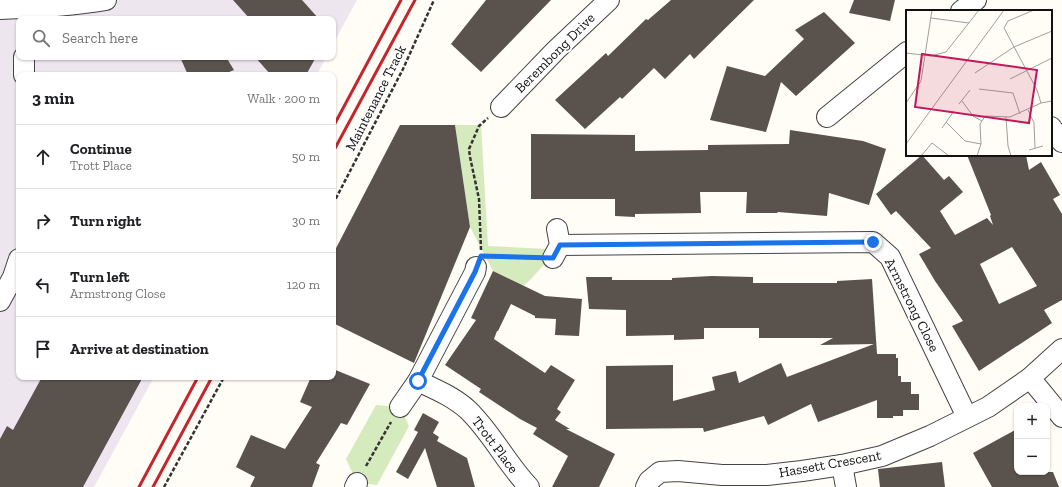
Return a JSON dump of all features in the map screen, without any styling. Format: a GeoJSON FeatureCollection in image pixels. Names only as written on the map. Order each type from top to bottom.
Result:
{"type":"FeatureCollection","features":[{"type":"Feature","properties":{"kind":"street"},"geometry":{"type":"LineString","coordinates":[[0,9],[25,9],[81,4],[106,0]]}},
{"type":"Feature","properties":{"kind":"street","name":"Berembong Drive"},"geometry":{"type":"LineString","coordinates":[[501,107],[556,50],[609,0]]}},
{"type":"Feature","properties":{"kind":"street"},"geometry":{"type":"LineString","coordinates":[[826,117],[906,53]]}},
{"type":"Feature","properties":{"kind":"street"},"geometry":{"type":"LineString","coordinates":[[24,60],[24,72]]}},
{"type":"Feature","properties":{"kind":"street"},"geometry":{"type":"LineString","coordinates":[[1052,128],[1062,142]]}},
{"type":"Feature","properties":{"kind":"street","name":"Armstrong Close"},"geometry":{"type":"LineString","coordinates":[[557,244],[873,242],[890,257],[967,417]]}},
{"type":"Feature","properties":{"kind":"street"},"geometry":{"type":"LineString","coordinates":[[400,407],[418,381],[479,262]]}},
{"type":"Feature","properties":{"kind":"street"},"geometry":{"type":"LineString","coordinates":[[0,301],[16,268]]}},
{"type":"Feature","properties":{"kind":"street","name":"Hassett Crescent"},"geometry":{"type":"LineString","coordinates":[[646,487],[649,481],[660,472],[678,471],[722,475],[767,475],[842,465],[882,456],[930,436],[988,407],[1030,378],[1062,349]]}},
{"type":"Feature","properties":{"kind":"street"},"geometry":{"type":"LineString","coordinates":[[1030,378],[1062,417]]}},
{"type":"Feature","properties":{"kind":"street","name":"Trott Place"},"geometry":{"type":"LineString","coordinates":[[418,381],[447,395],[467,409],[485,428],[519,477],[529,487]]}},
{"type":"Feature","properties":{"kind":"street"},"geometry":{"type":"LineString","coordinates":[[842,465],[846,487]]}},
{"type":"Feature","properties":{"kind":"path","name":"Maintenance Track"},"geometry":{"type":"LineString","coordinates":[[336,198],[403,68],[434,0]]}},
{"type":"Feature","properties":{"kind":"path"},"geometry":{"type":"LineString","coordinates":[[479,126],[469,149],[479,199],[479,262],[557,244]]}},
{"type":"Feature","properties":{"kind":"path"},"geometry":{"type":"LineString","coordinates":[[164,487],[222,380]]}},
{"type":"Feature","properties":{"kind":"path"},"geometry":{"type":"LineString","coordinates":[[356,485],[400,407]]}},
{"type":"Feature","properties":{"kind":"shaded area"},"geometry":{"type":"Polygon","coordinates":[[[0,0],[357,0],[336,38],[336,16],[16,16],[16,60],[324,60],[318,72],[16,72],[16,380],[152,380],[94,487],[0,487],[0,0]]]}},
{"type":"Feature","properties":{"kind":"green space"},"geometry":{"type":"Polygon","coordinates":[[[455,125],[481,125],[488,246],[549,249],[550,258],[523,286],[493,271],[470,227],[455,125]]]}},
{"type":"Feature","properties":{"kind":"green space"},"geometry":{"type":"Polygon","coordinates":[[[376,405],[400,407],[409,426],[377,485],[357,483],[346,459],[376,405]]]}},
{"type":"Feature","properties":{"kind":"building"},"geometry":{"type":"Polygon","coordinates":[[[233,0],[302,0],[316,16],[247,16],[233,0]]]}},
{"type":"Feature","properties":{"kind":"building"},"geometry":{"type":"Polygon","coordinates":[[[486,0],[551,0],[481,72],[451,44],[486,0]]]}},
{"type":"Feature","properties":{"kind":"building"},"geometry":{"type":"Polygon","coordinates":[[[671,0],[754,0],[694,59],[690,54],[665,79],[654,68],[622,99],[620,97],[585,129],[555,100],[606,53],[608,56],[646,19],[648,20],[671,0]]]}},
{"type":"Feature","properties":{"kind":"building"},"geometry":{"type":"Polygon","coordinates":[[[854,0],[895,0],[890,21],[849,13],[854,0]]]}},
{"type":"Feature","properties":{"kind":"building"},"geometry":{"type":"Polygon","coordinates":[[[824,12],[855,43],[796,96],[781,82],[766,132],[710,120],[727,66],[765,76],[804,39],[795,30],[824,12]]]}},
{"type":"Feature","properties":{"kind":"building"},"geometry":{"type":"Polygon","coordinates":[[[181,60],[228,60],[234,70],[229,72],[187,72],[181,60]]]}},
{"type":"Feature","properties":{"kind":"building"},"geometry":{"type":"Polygon","coordinates":[[[258,60],[314,60],[308,72],[268,72],[258,60]]]}},
{"type":"Feature","properties":{"kind":"building"},"geometry":{"type":"Polygon","coordinates":[[[400,125],[455,125],[470,227],[414,363],[336,324],[336,248],[400,125]]]}},
{"type":"Feature","properties":{"kind":"building"},"geometry":{"type":"Polygon","coordinates":[[[790,130],[863,141],[886,149],[869,205],[829,193],[827,216],[778,212],[746,213],[747,192],[700,192],[701,213],[635,214],[635,217],[615,216],[615,199],[531,199],[531,134],[635,135],[635,151],[708,150],[708,145],[789,144],[790,130]]]}},
{"type":"Feature","properties":{"kind":"building"},"geometry":{"type":"Polygon","coordinates":[[[921,156],[923,156],[944,180],[949,176],[963,192],[940,211],[955,235],[987,218],[993,225],[991,215],[967,156],[1026,156],[1029,170],[1041,162],[1060,195],[1053,199],[1062,214],[1062,300],[1044,310],[1052,323],[979,371],[952,326],[963,321],[935,281],[919,254],[931,248],[896,211],[891,215],[876,194],[921,156]],[[1012,247],[980,264],[999,304],[1037,286],[1012,247]]]}},
{"type":"Feature","properties":{"kind":"building"},"geometry":{"type":"Polygon","coordinates":[[[493,271],[545,296],[582,299],[579,336],[555,335],[556,319],[535,318],[535,316],[511,304],[494,339],[545,373],[551,365],[575,380],[557,409],[561,412],[555,420],[570,429],[566,429],[615,454],[599,487],[552,487],[568,456],[533,434],[537,428],[520,419],[479,392],[481,389],[445,365],[476,320],[471,318],[493,271]]]}},
{"type":"Feature","properties":{"kind":"building"},"geometry":{"type":"Polygon","coordinates":[[[712,276],[753,277],[753,283],[837,283],[837,281],[872,279],[877,354],[896,354],[896,358],[898,358],[898,376],[901,376],[901,382],[911,382],[911,394],[919,394],[919,410],[903,410],[903,416],[893,416],[893,418],[877,418],[877,400],[818,422],[811,404],[768,425],[764,416],[704,432],[703,428],[606,429],[606,366],[673,365],[673,401],[715,390],[712,377],[736,371],[739,383],[781,363],[787,377],[874,344],[820,345],[833,338],[759,338],[759,328],[704,328],[704,339],[674,340],[674,335],[626,336],[626,310],[589,309],[586,277],[612,277],[612,280],[672,280],[672,278],[712,276]]]}},
{"type":"Feature","properties":{"kind":"building"},"geometry":{"type":"Polygon","coordinates":[[[336,370],[370,384],[347,425],[341,423],[316,463],[320,465],[312,487],[250,487],[255,477],[236,467],[251,435],[285,449],[312,407],[300,402],[310,380],[336,380],[336,370]]]}},
{"type":"Feature","properties":{"kind":"building"},"geometry":{"type":"Polygon","coordinates":[[[40,380],[141,380],[83,487],[0,487],[0,439],[7,426],[13,430],[40,380]]]}},
{"type":"Feature","properties":{"kind":"building"},"geometry":{"type":"Polygon","coordinates":[[[423,413],[439,422],[433,433],[439,437],[437,441],[467,458],[475,487],[437,487],[425,448],[408,479],[396,472],[418,432],[414,430],[423,413]]]}},
{"type":"Feature","properties":{"kind":"building"},"geometry":{"type":"Polygon","coordinates":[[[1014,431],[1014,475],[1050,475],[1050,472],[1053,472],[1059,487],[992,487],[973,453],[1014,431]]]}},
{"type":"Feature","properties":{"kind":"building"},"geometry":{"type":"Polygon","coordinates":[[[942,462],[945,487],[880,487],[878,469],[942,462]]]}},
{"type":"Feature","properties":{"kind":"railway"},"geometry":{"type":"LineString","coordinates":[[336,121],[401,0]]}},
{"type":"Feature","properties":{"kind":"railway"},"geometry":{"type":"LineString","coordinates":[[336,146],[415,0]]}},
{"type":"Feature","properties":{"kind":"railway"},"geometry":{"type":"LineString","coordinates":[[139,487],[196,380]]}},
{"type":"Feature","properties":{"kind":"railway"},"geometry":{"type":"LineString","coordinates":[[153,487],[210,380]]}},
{"type":"Feature","properties":{"kind":"route"},"geometry":{"type":"LineString","coordinates":[[418,381],[475,272],[481,256],[553,258],[560,245],[873,242]]}}]}
